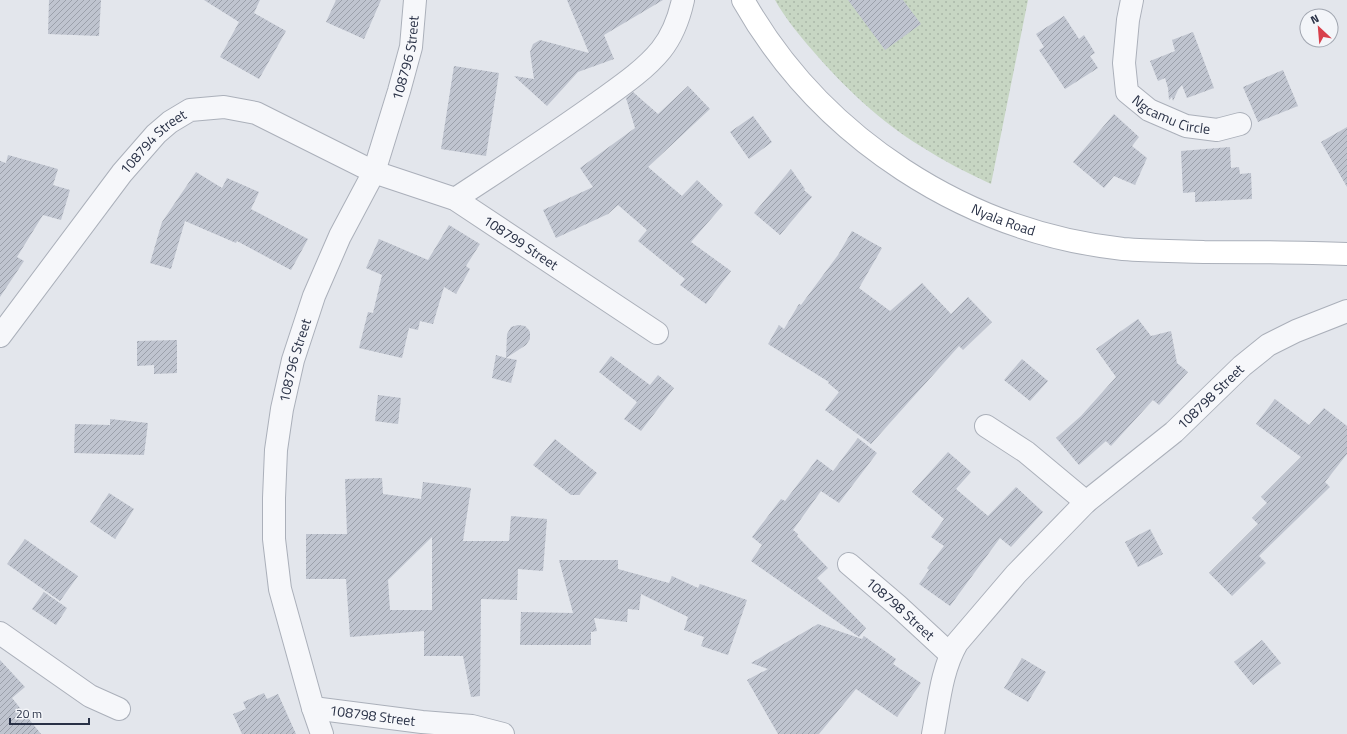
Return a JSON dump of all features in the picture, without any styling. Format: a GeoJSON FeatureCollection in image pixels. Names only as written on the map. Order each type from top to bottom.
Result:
{"type":"FeatureCollection","features":[{"type":"Feature","properties":{"kind":"street","name":"108796 Street"},"geometry":{"type":"LineString","coordinates":[[322,734],[313,708],[280,589],[274,539],[276,450],[282,409],[293,360],[314,296],[340,236],[374,172],[399,91],[410,47],[415,0]]}},
{"type":"Feature","properties":{"kind":"street"},"geometry":{"type":"LineString","coordinates":[[454,199],[564,127],[637,73],[661,50],[672,35],[683,0]]}},
{"type":"Feature","properties":{"kind":"street","name":"Nyala Road"},"geometry":{"type":"LineString","coordinates":[[743,0],[776,51],[803,84],[832,114],[864,142],[898,167],[935,189],[970,207],[1007,222],[1045,234],[1084,243],[1123,249],[1347,254]]}},
{"type":"Feature","properties":{"kind":"street","name":"Ngcamu Circle"},"geometry":{"type":"LineString","coordinates":[[1132,0],[1128,20],[1124,63],[1127,92],[1149,110],[1186,126],[1217,130],[1240,124]]}},
{"type":"Feature","properties":{"kind":"street","name":"108794 Street"},"geometry":{"type":"LineString","coordinates":[[0,336],[122,173],[156,134],[170,122],[190,110],[224,107],[256,112],[374,172]]}},
{"type":"Feature","properties":{"kind":"street","name":"108799 Street"},"geometry":{"type":"LineString","coordinates":[[374,172],[454,199],[657,333]]}},
{"type":"Feature","properties":{"kind":"street","name":"108798 Street"},"geometry":{"type":"LineString","coordinates":[[933,734],[944,671],[950,654],[957,643],[1016,574],[1086,502],[1174,432],[1242,366],[1268,345],[1296,331],[1347,311]]}},
{"type":"Feature","properties":{"kind":"street"},"geometry":{"type":"LineString","coordinates":[[986,426],[1026,452],[1086,502]]}},
{"type":"Feature","properties":{"kind":"street","name":"108798 Street"},"geometry":{"type":"LineString","coordinates":[[849,564],[897,604],[950,654]]}},
{"type":"Feature","properties":{"kind":"street"},"geometry":{"type":"LineString","coordinates":[[0,633],[90,696],[119,708]]}},
{"type":"Feature","properties":{"kind":"street","name":"108798 Street"},"geometry":{"type":"LineString","coordinates":[[313,708],[422,722],[472,726],[504,734]]}},
{"type":"Feature","properties":{"kind":"green space"},"geometry":{"type":"Polygon","coordinates":[[[775,0],[1028,0],[991,184],[956,167],[892,127],[850,91],[825,64],[792,26],[775,0]]]}},
{"type":"Feature","properties":{"kind":"building"},"geometry":{"type":"Polygon","coordinates":[[[49,0],[101,0],[99,36],[48,34],[49,0]]]}},
{"type":"Feature","properties":{"kind":"building"},"geometry":{"type":"Polygon","coordinates":[[[204,0],[260,0],[254,13],[286,31],[259,79],[220,57],[239,22],[204,0]]]}},
{"type":"Feature","properties":{"kind":"building"},"geometry":{"type":"Polygon","coordinates":[[[336,0],[381,0],[364,39],[326,22],[336,0]]]}},
{"type":"Feature","properties":{"kind":"building"},"geometry":{"type":"Polygon","coordinates":[[[567,0],[663,0],[604,35],[614,59],[578,72],[547,106],[514,76],[534,79],[530,52],[533,44],[540,40],[589,53],[567,0]]]}},
{"type":"Feature","properties":{"kind":"building"},"geometry":{"type":"Polygon","coordinates":[[[848,0],[903,0],[921,24],[885,50],[848,0]]]}},
{"type":"Feature","properties":{"kind":"building"},"geometry":{"type":"Polygon","coordinates":[[[1064,16],[1079,39],[1084,35],[1095,53],[1090,56],[1098,68],[1065,89],[1039,50],[1044,47],[1036,34],[1064,16]]]}},
{"type":"Feature","properties":{"kind":"building"},"geometry":{"type":"Polygon","coordinates":[[[1193,32],[1214,88],[1187,98],[1182,85],[1173,101],[1172,97],[1169,100],[1165,78],[1158,81],[1150,61],[1175,51],[1172,40],[1193,32]]]}},
{"type":"Feature","properties":{"kind":"building"},"geometry":{"type":"Polygon","coordinates":[[[454,66],[499,73],[486,156],[441,149],[454,66]]]}},
{"type":"Feature","properties":{"kind":"building"},"geometry":{"type":"Polygon","coordinates":[[[1283,70],[1298,106],[1258,122],[1243,87],[1283,70]]]}},
{"type":"Feature","properties":{"kind":"building"},"geometry":{"type":"Polygon","coordinates":[[[688,86],[710,109],[648,167],[682,196],[697,180],[723,205],[691,242],[731,271],[706,304],[680,285],[685,279],[638,241],[647,230],[618,205],[608,214],[556,238],[543,210],[593,187],[580,168],[635,128],[626,98],[633,92],[658,114],[688,86]]]}},
{"type":"Feature","properties":{"kind":"building"},"geometry":{"type":"Polygon","coordinates":[[[1114,114],[1139,137],[1132,146],[1147,158],[1135,185],[1114,176],[1104,188],[1073,162],[1114,114]]]}},
{"type":"Feature","properties":{"kind":"building"},"geometry":{"type":"Polygon","coordinates":[[[753,116],[772,142],[749,159],[730,132],[753,116]]]}},
{"type":"Feature","properties":{"kind":"building"},"geometry":{"type":"Polygon","coordinates":[[[1347,127],[1347,187],[1321,142],[1347,127]]]}},
{"type":"Feature","properties":{"kind":"building"},"geometry":{"type":"Polygon","coordinates":[[[1230,147],[1231,168],[1239,167],[1240,174],[1251,173],[1252,199],[1195,202],[1195,192],[1183,193],[1181,151],[1230,147]]]}},
{"type":"Feature","properties":{"kind":"building"},"geometry":{"type":"Polygon","coordinates":[[[8,155],[58,169],[53,185],[70,190],[61,220],[43,215],[17,257],[24,261],[0,297],[0,161],[6,163],[8,155]]]}},
{"type":"Feature","properties":{"kind":"building"},"geometry":{"type":"Polygon","coordinates":[[[791,169],[805,189],[804,190],[812,197],[780,235],[754,213],[791,169]]]}},
{"type":"Feature","properties":{"kind":"building"},"geometry":{"type":"Polygon","coordinates":[[[196,172],[222,188],[227,178],[259,192],[251,209],[308,239],[291,270],[237,241],[236,243],[185,221],[171,269],[150,263],[162,222],[196,172]]]}},
{"type":"Feature","properties":{"kind":"building"},"geometry":{"type":"Polygon","coordinates":[[[449,225],[480,244],[466,266],[470,269],[456,294],[444,287],[433,324],[420,321],[418,330],[409,328],[402,358],[359,348],[368,312],[373,313],[382,275],[366,268],[379,239],[428,260],[449,225]]]}},
{"type":"Feature","properties":{"kind":"building"},"geometry":{"type":"Polygon","coordinates":[[[852,231],[882,248],[859,288],[890,311],[922,283],[951,314],[968,297],[992,322],[963,350],[959,346],[871,444],[825,410],[839,392],[828,383],[829,382],[768,344],[779,325],[784,329],[799,304],[801,305],[838,255],[852,231]]]}},
{"type":"Feature","properties":{"kind":"building"},"geometry":{"type":"Polygon","coordinates":[[[1138,319],[1151,336],[1171,331],[1177,363],[1188,372],[1159,405],[1153,400],[1111,446],[1106,441],[1079,465],[1056,438],[1081,416],[1116,377],[1096,349],[1138,319]]]}},
{"type":"Feature","properties":{"kind":"building"},"geometry":{"type":"Polygon","coordinates":[[[518,325],[525,326],[530,332],[530,339],[526,345],[506,358],[507,334],[511,327],[518,325]]]}},
{"type":"Feature","properties":{"kind":"building"},"geometry":{"type":"Polygon","coordinates":[[[177,340],[177,373],[154,374],[154,365],[137,366],[137,341],[177,340]]]}},
{"type":"Feature","properties":{"kind":"building"},"geometry":{"type":"Polygon","coordinates":[[[496,355],[517,360],[511,383],[492,378],[496,355]]]}},
{"type":"Feature","properties":{"kind":"building"},"geometry":{"type":"Polygon","coordinates":[[[611,356],[650,385],[658,375],[674,388],[641,431],[624,419],[637,402],[599,372],[611,356]]]}},
{"type":"Feature","properties":{"kind":"building"},"geometry":{"type":"Polygon","coordinates":[[[1022,359],[1048,381],[1030,401],[1004,380],[1022,359]]]}},
{"type":"Feature","properties":{"kind":"building"},"geometry":{"type":"Polygon","coordinates":[[[378,395],[401,398],[398,424],[375,421],[378,395]]]}},
{"type":"Feature","properties":{"kind":"building"},"geometry":{"type":"Polygon","coordinates":[[[1275,399],[1309,425],[1324,408],[1347,426],[1347,454],[1325,482],[1330,487],[1259,556],[1266,563],[1232,596],[1209,573],[1258,524],[1252,518],[1267,503],[1261,497],[1301,457],[1256,424],[1275,399]]]}},
{"type":"Feature","properties":{"kind":"building"},"geometry":{"type":"Polygon","coordinates":[[[110,419],[148,423],[144,455],[74,453],[75,424],[110,425],[110,419]]]}},
{"type":"Feature","properties":{"kind":"building"},"geometry":{"type":"Polygon","coordinates":[[[858,438],[877,453],[839,503],[821,491],[793,530],[828,568],[817,578],[866,628],[859,637],[751,561],[762,545],[752,537],[781,499],[785,501],[817,459],[833,471],[858,438]]]}},
{"type":"Feature","properties":{"kind":"building"},"geometry":{"type":"Polygon","coordinates":[[[555,439],[597,473],[579,495],[571,495],[533,465],[555,439]]]}},
{"type":"Feature","properties":{"kind":"building"},"geometry":{"type":"Polygon","coordinates":[[[948,452],[971,472],[956,489],[988,516],[1016,487],[1043,512],[1011,547],[1000,538],[950,606],[919,584],[929,570],[927,568],[944,546],[931,537],[944,519],[912,492],[948,452]]]}},
{"type":"Feature","properties":{"kind":"building"},"geometry":{"type":"Polygon","coordinates":[[[382,478],[383,494],[421,499],[423,482],[471,488],[463,541],[509,541],[511,516],[547,519],[543,571],[518,569],[517,600],[481,599],[480,696],[471,697],[463,656],[424,656],[424,631],[350,637],[346,579],[306,579],[306,534],[347,534],[345,479],[382,478]],[[432,537],[388,580],[390,610],[432,610],[432,537]]]}},
{"type":"Feature","properties":{"kind":"building"},"geometry":{"type":"Polygon","coordinates":[[[109,493],[134,509],[115,539],[90,522],[109,493]]]}},
{"type":"Feature","properties":{"kind":"building"},"geometry":{"type":"Polygon","coordinates":[[[1150,529],[1163,554],[1138,567],[1125,542],[1150,529]]]}},
{"type":"Feature","properties":{"kind":"building"},"geometry":{"type":"Polygon","coordinates":[[[25,539],[78,576],[60,601],[7,564],[25,539]]]}},
{"type":"Feature","properties":{"kind":"building"},"geometry":{"type":"Polygon","coordinates":[[[559,560],[618,560],[618,569],[669,583],[672,576],[698,588],[700,584],[747,600],[728,655],[701,646],[704,637],[684,630],[688,617],[641,594],[639,610],[628,609],[627,622],[594,618],[597,631],[591,632],[591,645],[520,645],[521,612],[573,613],[559,560]]]}},
{"type":"Feature","properties":{"kind":"building"},"geometry":{"type":"Polygon","coordinates":[[[44,592],[67,608],[56,625],[32,609],[44,592]]]}},
{"type":"Feature","properties":{"kind":"building"},"geometry":{"type":"Polygon","coordinates":[[[818,624],[862,639],[864,636],[896,659],[893,664],[921,683],[897,717],[856,689],[819,734],[778,734],[747,680],[768,669],[751,663],[818,624]]]}},
{"type":"Feature","properties":{"kind":"building"},"geometry":{"type":"Polygon","coordinates":[[[1262,640],[1281,663],[1253,685],[1234,662],[1262,640]]]}},
{"type":"Feature","properties":{"kind":"building"},"geometry":{"type":"Polygon","coordinates":[[[1022,658],[1046,672],[1028,702],[1004,688],[1022,658]]]}},
{"type":"Feature","properties":{"kind":"building"},"geometry":{"type":"Polygon","coordinates":[[[0,660],[25,687],[12,698],[41,734],[0,734],[0,660]]]}},
{"type":"Feature","properties":{"kind":"building"},"geometry":{"type":"Polygon","coordinates":[[[264,693],[267,699],[278,694],[296,734],[242,734],[233,714],[246,709],[243,702],[264,693]]]}}]}
